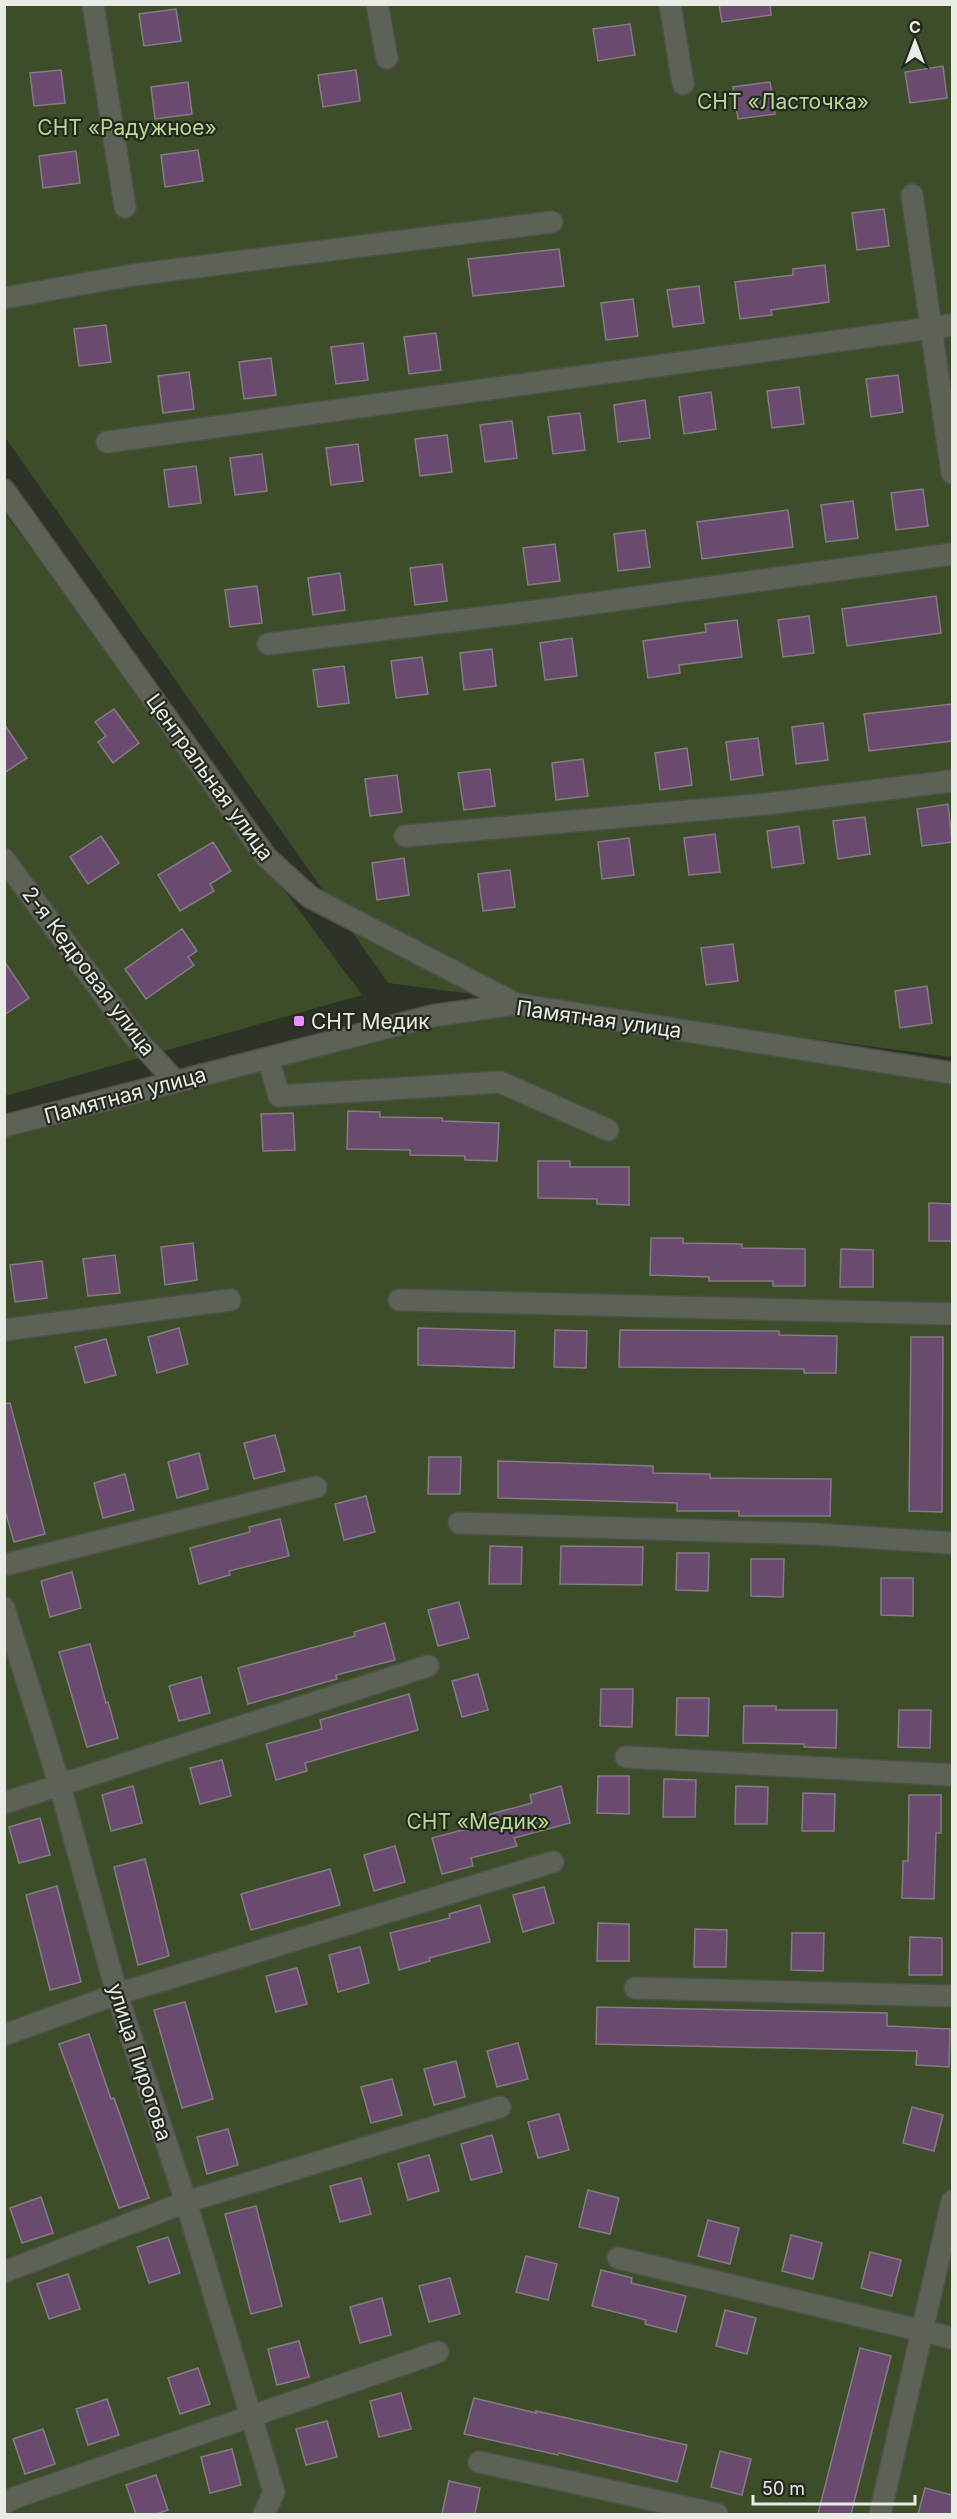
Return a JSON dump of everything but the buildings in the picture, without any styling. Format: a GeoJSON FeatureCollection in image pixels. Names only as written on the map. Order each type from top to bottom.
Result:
{"type":"FeatureCollection","features":[{"type":"Feature","properties":{"kind":"street"},"geometry":{"type":"LineString","coordinates":[[93,4],[125,207]]}},
{"type":"Feature","properties":{"kind":"street"},"geometry":{"type":"LineString","coordinates":[[377,4],[387,58]]}},
{"type":"Feature","properties":{"kind":"street"},"geometry":{"type":"LineString","coordinates":[[670,4],[683,84]]}},
{"type":"Feature","properties":{"kind":"street"},"geometry":{"type":"LineString","coordinates":[[912,195],[952,473]]}},
{"type":"Feature","properties":{"kind":"street"},"geometry":{"type":"LineString","coordinates":[[4,298],[133,275],[552,222]]}},
{"type":"Feature","properties":{"kind":"street"},"geometry":{"type":"LineString","coordinates":[[107,441],[952,325]]}},
{"type":"Feature","properties":{"kind":"street","name":"Центральная улица"},"geometry":{"type":"LineString","coordinates":[[4,490],[266,857],[310,897],[516,1004]]}},
{"type":"Feature","properties":{"kind":"street"},"geometry":{"type":"LineString","coordinates":[[268,645],[952,554]]}},
{"type":"Feature","properties":{"kind":"street"},"geometry":{"type":"LineString","coordinates":[[405,836],[754,805],[952,781]]}},
{"type":"Feature","properties":{"kind":"street","name":"2-я Кедровая улица"},"geometry":{"type":"LineString","coordinates":[[4,859],[134,1036],[175,1081]]}},
{"type":"Feature","properties":{"kind":"street","name":"Памятная улица"},"geometry":{"type":"LineString","coordinates":[[5,1125],[432,1016],[516,1004],[952,1073]]}},
{"type":"Feature","properties":{"kind":"street"},"geometry":{"type":"LineString","coordinates":[[268,1058],[279,1096],[500,1082],[608,1130]]}},
{"type":"Feature","properties":{"kind":"street"},"geometry":{"type":"LineString","coordinates":[[4,1330],[230,1300]]}},
{"type":"Feature","properties":{"kind":"street"},"geometry":{"type":"LineString","coordinates":[[399,1300],[952,1314]]}},
{"type":"Feature","properties":{"kind":"street"},"geometry":{"type":"LineString","coordinates":[[4,1565],[316,1487]]}},
{"type":"Feature","properties":{"kind":"street"},"geometry":{"type":"LineString","coordinates":[[459,1523],[815,1534],[952,1543]]}},
{"type":"Feature","properties":{"kind":"street","name":"улица Пирогова"},"geometry":{"type":"LineString","coordinates":[[4,1608],[60,1786],[117,1994],[186,2202],[280,2514]]}},
{"type":"Feature","properties":{"kind":"street"},"geometry":{"type":"LineString","coordinates":[[4,1803],[428,1666]]}},
{"type":"Feature","properties":{"kind":"street"},"geometry":{"type":"LineString","coordinates":[[626,1757],[806,1769],[952,1775]]}},
{"type":"Feature","properties":{"kind":"street"},"geometry":{"type":"LineString","coordinates":[[4,2035],[117,1994],[553,1862]]}},
{"type":"Feature","properties":{"kind":"street"},"geometry":{"type":"LineString","coordinates":[[635,1988],[952,1996]]}},
{"type":"Feature","properties":{"kind":"street"},"geometry":{"type":"LineString","coordinates":[[4,2272],[186,2202],[500,2107]]}},
{"type":"Feature","properties":{"kind":"street"},"geometry":{"type":"LineString","coordinates":[[880,2514],[952,2201]]}},
{"type":"Feature","properties":{"kind":"street"},"geometry":{"type":"LineString","coordinates":[[618,2258],[952,2338]]}},
{"type":"Feature","properties":{"kind":"street"},"geometry":{"type":"LineString","coordinates":[[4,2504],[14,2498],[438,2352]]}},
{"type":"Feature","properties":{"kind":"street"},"geometry":{"type":"LineString","coordinates":[[479,2462],[717,2514]]}},
{"type":"Feature","properties":{"kind":"street"},"geometry":{"type":"LineString","coordinates":[[264,2514],[274,2492]]}},
{"type":"Feature","properties":{"kind":"green space"},"geometry":{"type":"Polygon","coordinates":[[[4,5],[952,5],[952,1057],[388,983],[5,437],[4,5]]]}},
{"type":"Feature","properties":{"kind":"green space"},"geometry":{"type":"Polygon","coordinates":[[[5,514],[362,995],[5,1096],[5,514]]]}},
{"type":"Feature","properties":{"kind":"green space","name":"СНТ «Медик»"},"geometry":{"type":"Polygon","coordinates":[[[516,1004],[952,1073],[952,2514],[5,2514],[5,1127],[516,1004]]]}},
{"type":"Feature","properties":{"kind":"place","name":"СНТ Медик"},"geometry":{"type":"Point","coordinates":[299,1021]}},
{"type":"Feature","properties":{"kind":"park label","name":"СНТ «Ласточка»"},"geometry":{"type":"Point","coordinates":[783,101]}},
{"type":"Feature","properties":{"kind":"park label","name":"СНТ «Радужное»"},"geometry":{"type":"Point","coordinates":[127,127]}}]}
